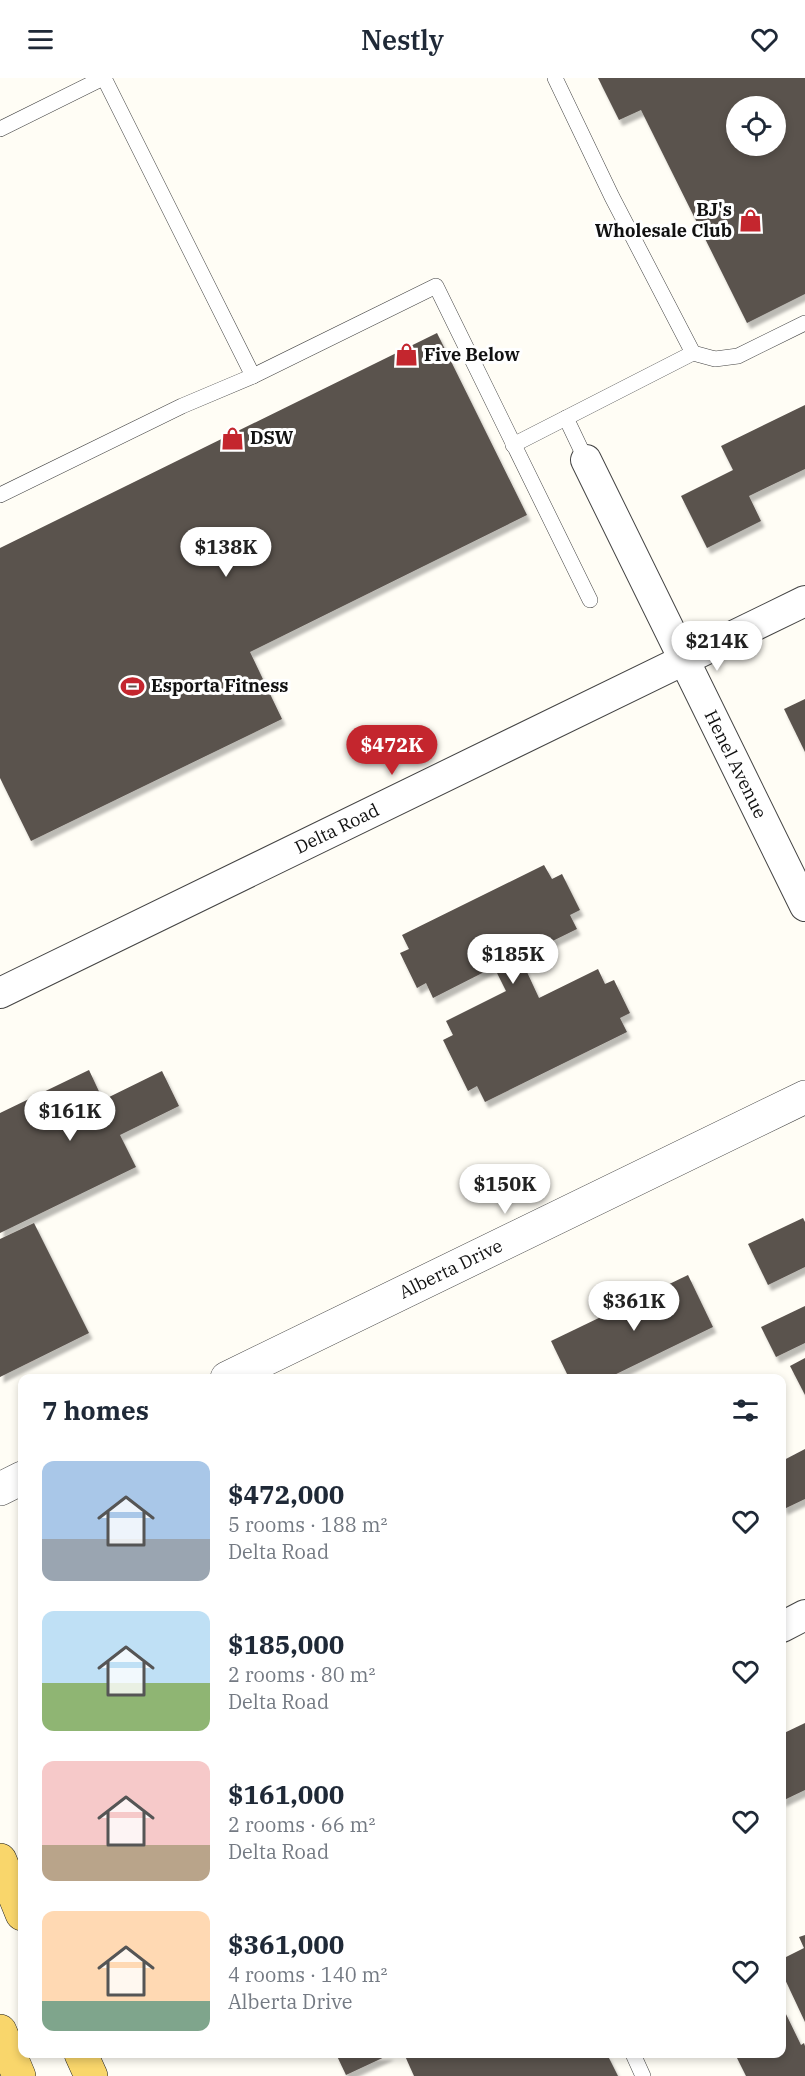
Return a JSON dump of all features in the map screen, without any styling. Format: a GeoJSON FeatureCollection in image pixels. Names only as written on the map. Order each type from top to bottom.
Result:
{"type":"FeatureCollection","features":[{"type":"Feature","properties":{"kind":"main road"},"geometry":{"type":"LineString","coordinates":[[0,1860],[18,1904]]}},
{"type":"Feature","properties":{"kind":"main road"},"geometry":{"type":"LineString","coordinates":[[0,2031],[19,2076]]}},
{"type":"Feature","properties":{"kind":"main road"},"geometry":{"type":"LineString","coordinates":[[83,2058],[91,2076]]}},
{"type":"Feature","properties":{"kind":"street","name":"Henel Avenue"},"geometry":{"type":"LineString","coordinates":[[586,460],[805,906]]}},
{"type":"Feature","properties":{"kind":"street","name":"Delta Road"},"geometry":{"type":"LineString","coordinates":[[0,993],[805,601]]}},
{"type":"Feature","properties":{"kind":"street","name":"Alberta Drive"},"geometry":{"type":"LineString","coordinates":[[235,1374],[805,1097]]}},
{"type":"Feature","properties":{"kind":"street"},"geometry":{"type":"LineString","coordinates":[[0,1489],[18,1480]]}},
{"type":"Feature","properties":{"kind":"street"},"geometry":{"type":"LineString","coordinates":[[786,1625],[805,1616]]}},
{"type":"Feature","properties":{"kind":"lane"},"geometry":{"type":"LineString","coordinates":[[0,129],[103,78],[253,376]]}},
{"type":"Feature","properties":{"kind":"lane"},"geometry":{"type":"LineString","coordinates":[[555,78],[612,197],[693,353]]}},
{"type":"Feature","properties":{"kind":"lane"},"geometry":{"type":"LineString","coordinates":[[0,495],[182,406],[253,376],[436,286],[590,600]]}},
{"type":"Feature","properties":{"kind":"lane"},"geometry":{"type":"LineString","coordinates":[[513,445],[693,353],[715,359],[738,356],[805,323]]}},
{"type":"Feature","properties":{"kind":"lane"},"geometry":{"type":"LineString","coordinates":[[566,418],[586,460]]}},
{"type":"Feature","properties":{"kind":"lane"},"geometry":{"type":"LineString","coordinates":[[635,2058],[643,2076]]}},
{"type":"Feature","properties":{"kind":"building","name":"BJ's Wholesale Club"},"geometry":{"type":"Polygon","coordinates":[[[598,78],[805,78],[805,294],[747,323],[641,110],[619,120],[598,78]]]}},
{"type":"Feature","properties":{"kind":"building"},"geometry":{"type":"Polygon","coordinates":[[[437,333],[527,515],[250,652],[282,719],[31,841],[0,778],[0,548],[437,333]]]}},
{"type":"Feature","properties":{"kind":"building"},"geometry":{"type":"Polygon","coordinates":[[[805,405],[805,469],[749,496],[761,521],[707,548],[681,496],[733,470],[721,446],[805,405]]]}},
{"type":"Feature","properties":{"kind":"building"},"geometry":{"type":"Polygon","coordinates":[[[805,699],[805,752],[784,709],[805,699]]]}},
{"type":"Feature","properties":{"kind":"building"},"geometry":{"type":"Polygon","coordinates":[[[544,865],[552,879],[562,874],[580,910],[570,915],[577,929],[520,957],[539,998],[598,969],[605,984],[614,980],[630,1013],[620,1018],[627,1032],[485,1102],[477,1086],[468,1091],[443,1040],[453,1035],[446,1021],[506,991],[494,967],[433,998],[426,983],[417,988],[400,953],[409,949],[402,935],[544,865]]]}},
{"type":"Feature","properties":{"kind":"building"},"geometry":{"type":"Polygon","coordinates":[[[89,1070],[103,1100],[162,1071],[179,1106],[120,1135],[136,1167],[0,1233],[0,1113],[89,1070]]]}},
{"type":"Feature","properties":{"kind":"building"},"geometry":{"type":"Polygon","coordinates":[[[803,1218],[805,1222],[805,1267],[768,1285],[748,1244],[803,1218]]]}},
{"type":"Feature","properties":{"kind":"building"},"geometry":{"type":"Polygon","coordinates":[[[34,1223],[89,1333],[0,1377],[0,1239],[34,1223]]]}},
{"type":"Feature","properties":{"kind":"building"},"geometry":{"type":"Polygon","coordinates":[[[688,1275],[713,1327],[616,1374],[567,1374],[551,1341],[688,1275]]]}},
{"type":"Feature","properties":{"kind":"building"},"geometry":{"type":"Polygon","coordinates":[[[805,1306],[805,1343],[776,1357],[761,1327],[805,1306]]]}},
{"type":"Feature","properties":{"kind":"building"},"geometry":{"type":"Polygon","coordinates":[[[805,1358],[805,1395],[790,1366],[805,1358]]]}},
{"type":"Feature","properties":{"kind":"building"},"geometry":{"type":"Polygon","coordinates":[[[805,1449],[805,1499],[786,1508],[786,1459],[805,1449]]]}},
{"type":"Feature","properties":{"kind":"building"},"geometry":{"type":"Polygon","coordinates":[[[805,1723],[805,1790],[786,1799],[786,1732],[805,1723]]]}},
{"type":"Feature","properties":{"kind":"building"},"geometry":{"type":"Polygon","coordinates":[[[805,1935],[805,2022],[786,1982],[786,1957],[804,1948],[799,1937],[805,1935]]]}},
{"type":"Feature","properties":{"kind":"building"},"geometry":{"type":"Polygon","coordinates":[[[786,2014],[801,2045],[804,2043],[805,2046],[805,2076],[746,2076],[737,2058],[786,2058],[786,2014]]]}},
{"type":"Feature","properties":{"kind":"building"},"geometry":{"type":"Polygon","coordinates":[[[338,2058],[382,2058],[346,2075],[338,2058]]]}},
{"type":"Feature","properties":{"kind":"building"},"geometry":{"type":"Polygon","coordinates":[[[406,2058],[609,2058],[618,2076],[414,2076],[406,2058]]]}},
{"type":"Feature","properties":{"kind":"place","name":"BJ's Wholesale Club"},"geometry":{"type":"Point","coordinates":[750,220]}},
{"type":"Feature","properties":{"kind":"place","name":"Five Below"},"geometry":{"type":"Point","coordinates":[406,355]}},
{"type":"Feature","properties":{"kind":"place","name":"DSW"},"geometry":{"type":"Point","coordinates":[232,438]}},
{"type":"Feature","properties":{"kind":"place","name":"Esporta Fitness"},"geometry":{"type":"Point","coordinates":[133,686]}}]}
